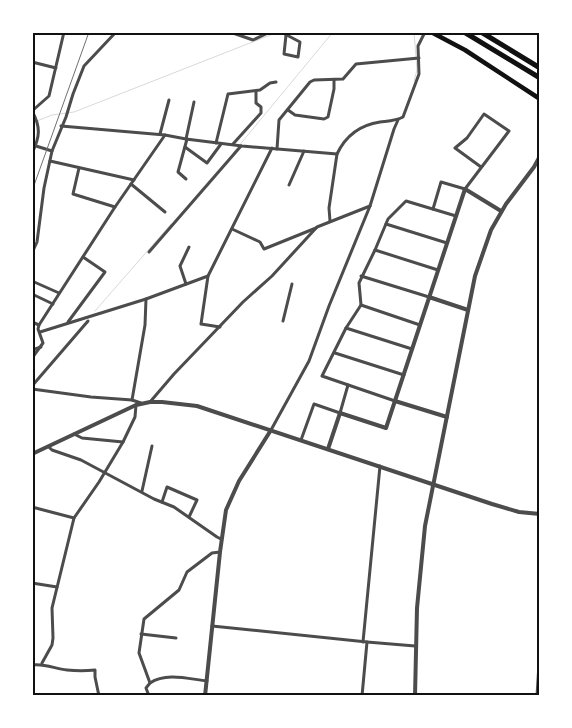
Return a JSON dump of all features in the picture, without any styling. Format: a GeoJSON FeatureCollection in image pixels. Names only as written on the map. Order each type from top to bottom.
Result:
{"type":"FeatureCollection","features":[{"type":"Feature","properties":{"kind":"highway"},"geometry":{"type":"LineString","coordinates":[[464,32],[540,78]]}},
{"type":"Feature","properties":{"kind":"highway"},"geometry":{"type":"LineString","coordinates":[[481,32],[540,68]]}},
{"type":"Feature","properties":{"kind":"main road"},"geometry":{"type":"LineString","coordinates":[[431,32],[465,50],[540,99]]}},
{"type":"Feature","properties":{"kind":"street"},"geometry":{"type":"LineString","coordinates":[[32,37],[34,32]]}},
{"type":"Feature","properties":{"kind":"street"},"geometry":{"type":"LineString","coordinates":[[32,153],[36,146],[39,127],[32,111],[50,96],[64,32]]}},
{"type":"Feature","properties":{"kind":"street"},"geometry":{"type":"LineString","coordinates":[[32,253],[38,242],[44,188],[52,151],[61,126],[66,118],[84,66],[116,32]]}},
{"type":"Feature","properties":{"kind":"street"},"geometry":{"type":"LineString","coordinates":[[230,32],[253,40],[270,32]]}},
{"type":"Feature","properties":{"kind":"street"},"geometry":{"type":"LineString","coordinates":[[281,32],[300,42],[298,57],[284,54],[286,35]]}},
{"type":"Feature","properties":{"kind":"street"},"geometry":{"type":"LineString","coordinates":[[330,222],[329,208],[337,154],[361,127],[398,120],[403,117],[419,74],[419,43],[425,32]]}},
{"type":"Feature","properties":{"kind":"street"},"geometry":{"type":"LineString","coordinates":[[277,149],[280,120],[310,82],[314,80],[343,79],[356,64],[419,58]]}},
{"type":"Feature","properties":{"kind":"street"},"geometry":{"type":"LineString","coordinates":[[32,62],[56,68]]}},
{"type":"Feature","properties":{"kind":"street"},"geometry":{"type":"LineString","coordinates":[[288,110],[295,116],[324,119],[328,117],[334,80]]}},
{"type":"Feature","properties":{"kind":"street"},"geometry":{"type":"LineString","coordinates":[[216,142],[228,94],[260,90],[270,83],[276,82]]}},
{"type":"Feature","properties":{"kind":"street"},"geometry":{"type":"LineString","coordinates":[[233,144],[261,114],[261,107],[256,103],[256,91]]}},
{"type":"Feature","properties":{"kind":"street"},"geometry":{"type":"LineString","coordinates":[[160,134],[169,100]]}},
{"type":"Feature","properties":{"kind":"street"},"geometry":{"type":"LineString","coordinates":[[186,179],[178,172],[194,102]]}},
{"type":"Feature","properties":{"kind":"street"},"geometry":{"type":"LineString","coordinates":[[301,440],[314,404],[386,428],[465,189],[509,131],[484,114],[467,138],[455,148],[481,167]]}},
{"type":"Feature","properties":{"kind":"street"},"geometry":{"type":"LineString","coordinates":[[205,696],[221,538],[226,510],[239,481],[271,430],[309,361],[329,306],[370,206],[398,120]]}},
{"type":"Feature","properties":{"kind":"street"},"geometry":{"type":"LineString","coordinates":[[61,126],[160,134],[242,146],[337,154]]}},
{"type":"Feature","properties":{"kind":"street"},"geometry":{"type":"LineString","coordinates":[[32,358],[42,347],[43,343],[38,329],[39,325],[115,207],[165,135]]}},
{"type":"Feature","properties":{"kind":"street"},"geometry":{"type":"LineString","coordinates":[[185,147],[206,163],[221,143]]}},
{"type":"Feature","properties":{"kind":"street"},"geometry":{"type":"LineString","coordinates":[[36,146],[52,151]]}},
{"type":"Feature","properties":{"kind":"street"},"geometry":{"type":"LineString","coordinates":[[149,252],[242,146]]}},
{"type":"Feature","properties":{"kind":"street"},"geometry":{"type":"LineString","coordinates":[[220,327],[201,324],[208,276],[272,148]]}},
{"type":"Feature","properties":{"kind":"street"},"geometry":{"type":"LineString","coordinates":[[289,185],[304,151]]}},
{"type":"Feature","properties":{"kind":"street"},"geometry":{"type":"LineString","coordinates":[[415,696],[415,646],[420,570],[433,484],[468,310],[483,249],[501,211],[540,156]]}},
{"type":"Feature","properties":{"kind":"street"},"geometry":{"type":"LineString","coordinates":[[50,161],[134,180]]}},
{"type":"Feature","properties":{"kind":"street"},"geometry":{"type":"LineString","coordinates":[[79,168],[73,194],[115,207]]}},
{"type":"Feature","properties":{"kind":"street"},"geometry":{"type":"LineString","coordinates":[[433,209],[441,182],[465,189],[501,211]]}},
{"type":"Feature","properties":{"kind":"street"},"geometry":{"type":"LineString","coordinates":[[131,184],[165,212]]}},
{"type":"Feature","properties":{"kind":"street"},"geometry":{"type":"LineString","coordinates":[[447,417],[322,376],[346,328],[361,305],[359,283],[361,276],[375,250],[388,219],[406,200],[456,216]]}},
{"type":"Feature","properties":{"kind":"street"},"geometry":{"type":"LineString","coordinates":[[232,229],[260,242],[264,249],[370,206]]}},
{"type":"Feature","properties":{"kind":"street"},"geometry":{"type":"LineString","coordinates":[[386,224],[447,244]]}},
{"type":"Feature","properties":{"kind":"street"},"geometry":{"type":"LineString","coordinates":[[150,402],[174,374],[243,302],[272,276],[317,227]]}},
{"type":"Feature","properties":{"kind":"street"},"geometry":{"type":"LineString","coordinates":[[186,284],[180,266],[189,247]]}},
{"type":"Feature","properties":{"kind":"street"},"geometry":{"type":"LineString","coordinates":[[375,250],[438,270]]}},
{"type":"Feature","properties":{"kind":"street"},"geometry":{"type":"LineString","coordinates":[[67,322],[106,272],[83,257]]}},
{"type":"Feature","properties":{"kind":"street"},"geometry":{"type":"LineString","coordinates":[[40,332],[67,322],[146,299],[208,276]]}},
{"type":"Feature","properties":{"kind":"street"},"geometry":{"type":"LineString","coordinates":[[361,276],[468,310]]}},
{"type":"Feature","properties":{"kind":"street"},"geometry":{"type":"LineString","coordinates":[[32,281],[59,293]]}},
{"type":"Feature","properties":{"kind":"street"},"geometry":{"type":"LineString","coordinates":[[283,321],[292,284]]}},
{"type":"Feature","properties":{"kind":"street"},"geometry":{"type":"LineString","coordinates":[[32,294],[53,304]]}},
{"type":"Feature","properties":{"kind":"street"},"geometry":{"type":"LineString","coordinates":[[132,400],[145,325],[146,299]]}},
{"type":"Feature","properties":{"kind":"street"},"geometry":{"type":"LineString","coordinates":[[361,305],[420,325]]}},
{"type":"Feature","properties":{"kind":"street"},"geometry":{"type":"LineString","coordinates":[[32,388],[88,321]]}},
{"type":"Feature","properties":{"kind":"street"},"geometry":{"type":"LineString","coordinates":[[32,322],[39,325]]}},
{"type":"Feature","properties":{"kind":"street"},"geometry":{"type":"LineString","coordinates":[[346,328],[412,349]]}},
{"type":"Feature","properties":{"kind":"street"},"geometry":{"type":"LineString","coordinates":[[32,350],[42,347]]}},
{"type":"Feature","properties":{"kind":"street"},"geometry":{"type":"LineString","coordinates":[[335,353],[404,375]]}},
{"type":"Feature","properties":{"kind":"street"},"geometry":{"type":"LineString","coordinates":[[328,449],[348,385]]}},
{"type":"Feature","properties":{"kind":"street"},"geometry":{"type":"LineString","coordinates":[[32,388],[91,398],[132,400],[141,403]]}},
{"type":"Feature","properties":{"kind":"street"},"geometry":{"type":"LineString","coordinates":[[32,454],[141,403],[172,402],[197,406],[520,512],[540,514]]}},
{"type":"Feature","properties":{"kind":"street"},"geometry":{"type":"LineString","coordinates":[[42,664],[52,644],[52,608],[74,518],[123,442],[136,417],[136,405]]}},
{"type":"Feature","properties":{"kind":"street"},"geometry":{"type":"LineString","coordinates":[[74,434],[82,438],[123,442]]}},
{"type":"Feature","properties":{"kind":"street"},"geometry":{"type":"LineString","coordinates":[[49,446],[52,450],[81,460],[174,507],[221,538]]}},
{"type":"Feature","properties":{"kind":"street"},"geometry":{"type":"LineString","coordinates":[[142,491],[152,446]]}},
{"type":"Feature","properties":{"kind":"street"},"geometry":{"type":"LineString","coordinates":[[362,696],[380,466]]}},
{"type":"Feature","properties":{"kind":"street"},"geometry":{"type":"LineString","coordinates":[[162,502],[167,487],[197,500],[189,517]]}},
{"type":"Feature","properties":{"kind":"street"},"geometry":{"type":"LineString","coordinates":[[32,508],[74,518]]}},
{"type":"Feature","properties":{"kind":"street"},"geometry":{"type":"LineString","coordinates":[[150,683],[139,654],[144,619],[178,590],[188,572],[212,553],[220,552]]}},
{"type":"Feature","properties":{"kind":"street"},"geometry":{"type":"LineString","coordinates":[[32,583],[57,587]]}},
{"type":"Feature","properties":{"kind":"street"},"geometry":{"type":"LineString","coordinates":[[212,626],[415,646]]}},
{"type":"Feature","properties":{"kind":"street"},"geometry":{"type":"LineString","coordinates":[[141,634],[176,638]]}},
{"type":"Feature","properties":{"kind":"street"},"geometry":{"type":"LineString","coordinates":[[537,696],[540,648]]}},
{"type":"Feature","properties":{"kind":"street"},"geometry":{"type":"LineString","coordinates":[[32,666],[42,664],[67,670],[95,670],[99,696]]}},
{"type":"Feature","properties":{"kind":"street"},"geometry":{"type":"LineString","coordinates":[[149,696],[146,688],[150,683],[163,678],[207,681]]}},
{"type":"Feature","properties":{"kind":"waterway"},"geometry":{"type":"LineString","coordinates":[[32,123],[52,115],[74,112],[278,32]]}},
{"type":"Feature","properties":{"kind":"waterway"},"geometry":{"type":"LineString","coordinates":[[233,153],[333,32]]}},
{"type":"Feature","properties":{"kind":"waterway"},"geometry":{"type":"LineString","coordinates":[[414,32],[417,70],[414,81]]}},
{"type":"Feature","properties":{"kind":"waterway"},"geometry":{"type":"LineString","coordinates":[[95,311],[171,224]]}},
{"type":"Feature","properties":{"kind":"railway"},"geometry":{"type":"LineString","coordinates":[[32,191],[89,32]]}}]}
